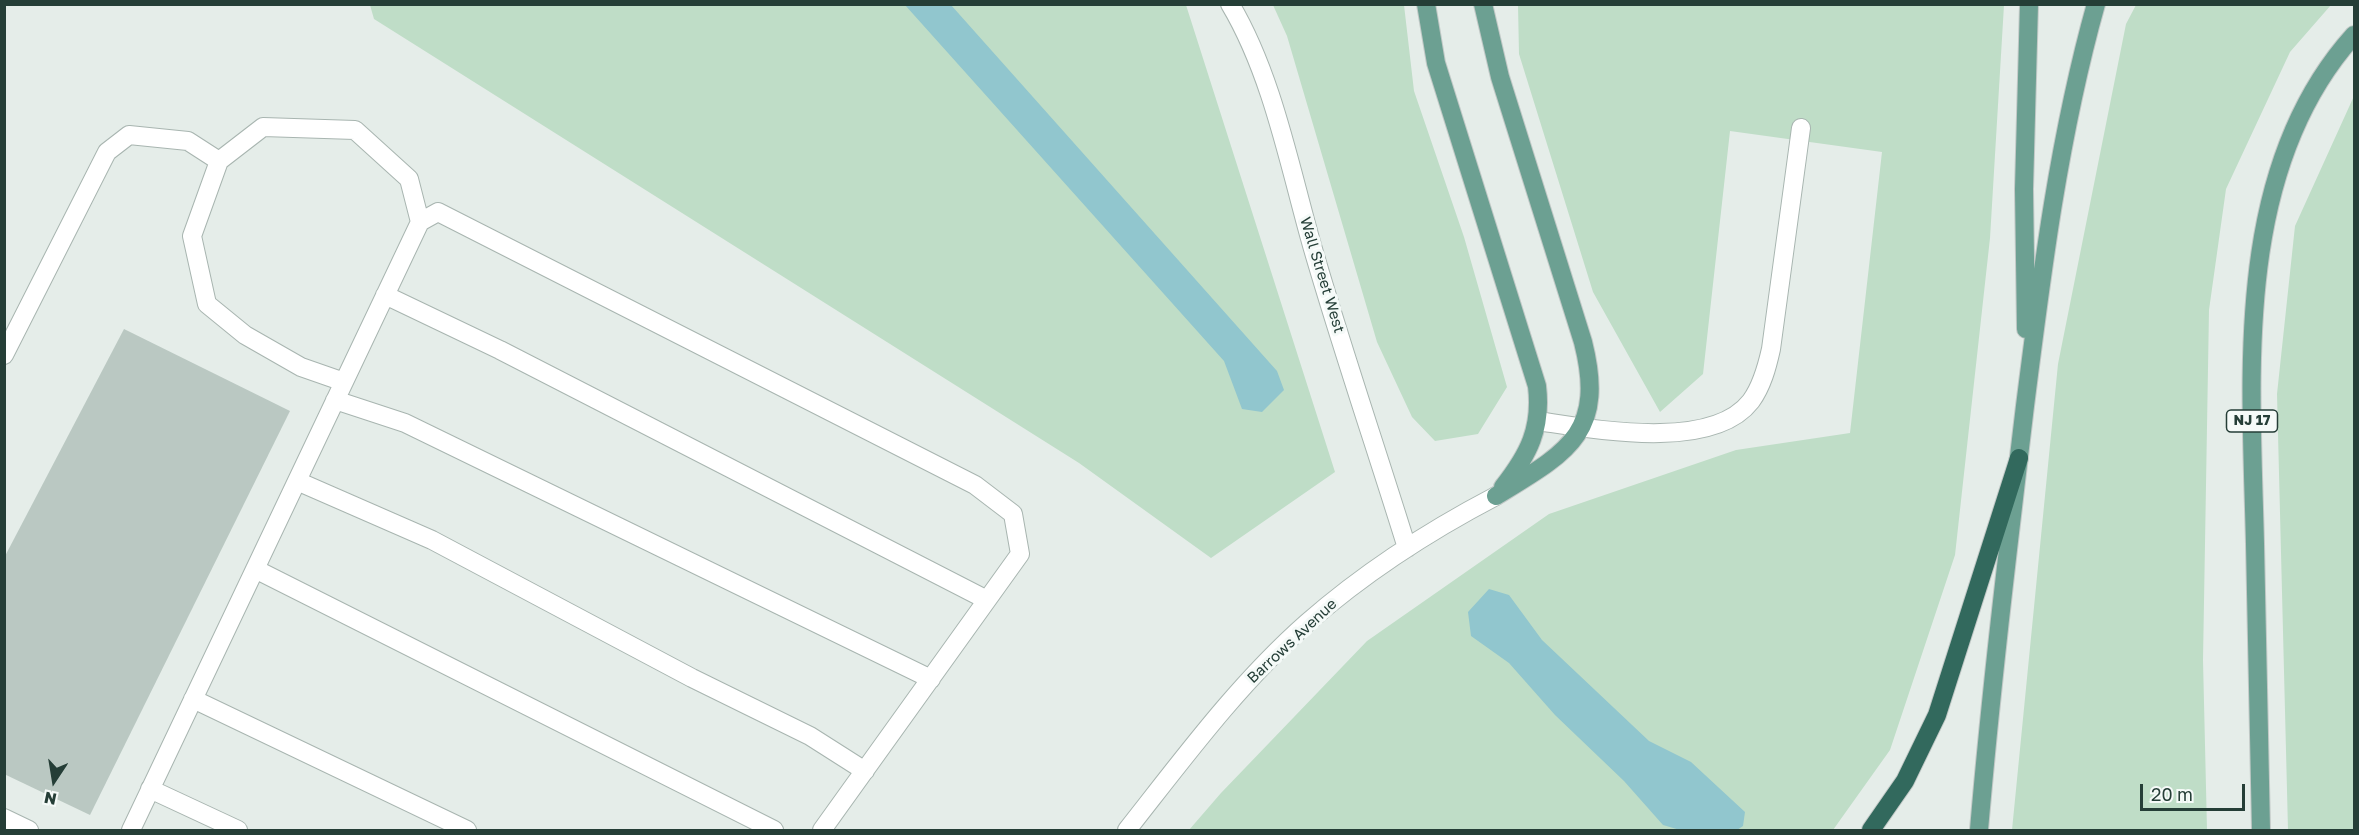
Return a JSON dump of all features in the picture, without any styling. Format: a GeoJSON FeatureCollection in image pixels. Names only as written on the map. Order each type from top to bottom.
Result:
{"type":"FeatureCollection","features":[{"type":"Feature","properties":{"kind":"highway"},"geometry":{"type":"LineString","coordinates":[[1870,831],[1905,781],[1937,715],[2019,458]]}},
{"type":"Feature","properties":{"kind":"main road"},"geometry":{"type":"LineString","coordinates":[[1425,4],[1437,63],[1537,386],[1538,421],[1523,459],[1496,496]]}},
{"type":"Feature","properties":{"kind":"main road"},"geometry":{"type":"LineString","coordinates":[[1483,4],[1500,77],[1589,364],[1591,387],[1589,408],[1582,428],[1560,453],[1496,496]]}},
{"type":"Feature","properties":{"kind":"main road"},"geometry":{"type":"LineString","coordinates":[[2026,397],[2024,189],[2029,4]]}},
{"type":"Feature","properties":{"kind":"main road"},"geometry":{"type":"LineString","coordinates":[[1979,831],[1994,672],[2026,397],[2063,144],[2096,4]]}},
{"type":"Feature","properties":{"kind":"main road","name":"NJ 17"},"geometry":{"type":"LineString","coordinates":[[2261,831],[2253,456],[2253,365],[2259,271],[2273,193],[2296,124],[2325,71],[2355,35]]}},
{"type":"Feature","properties":{"kind":"street","name":"Wall Street West"},"geometry":{"type":"LineString","coordinates":[[1230,4],[1252,46],[1268,92],[1316,258],[1407,548]]}},
{"type":"Feature","properties":{"kind":"street"},"geometry":{"type":"LineString","coordinates":[[344,382],[292,362],[245,335],[207,304],[192,236],[219,161],[263,127],[355,130],[409,180],[420,222]]}},
{"type":"Feature","properties":{"kind":"street"},"geometry":{"type":"LineString","coordinates":[[1538,421],[1582,428],[1650,433],[1686,430],[1730,418],[1750,402],[1764,376],[1771,349],[1801,128]]}},
{"type":"Feature","properties":{"kind":"street"},"geometry":{"type":"LineString","coordinates":[[4,355],[107,152],[129,135],[189,141],[219,161]]}},
{"type":"Feature","properties":{"kind":"street"},"geometry":{"type":"LineString","coordinates":[[131,831],[420,222],[438,212],[975,485],[1013,514],[1020,554],[822,831]]}},
{"type":"Feature","properties":{"kind":"street"},"geometry":{"type":"LineString","coordinates":[[385,295],[500,350],[987,600]]}},
{"type":"Feature","properties":{"kind":"street"},"geometry":{"type":"LineString","coordinates":[[335,400],[405,423],[931,679]]}},
{"type":"Feature","properties":{"kind":"street"},"geometry":{"type":"LineString","coordinates":[[297,481],[432,540],[693,678],[810,736],[865,771]]}},
{"type":"Feature","properties":{"kind":"street","name":"Barrows Avenue"},"geometry":{"type":"LineString","coordinates":[[1127,831],[1208,729],[1274,654],[1342,593],[1407,548],[1496,496]]}},
{"type":"Feature","properties":{"kind":"street"},"geometry":{"type":"LineString","coordinates":[[255,569],[774,831]]}},
{"type":"Feature","properties":{"kind":"street"},"geometry":{"type":"LineString","coordinates":[[193,699],[467,831]]}},
{"type":"Feature","properties":{"kind":"street"},"geometry":{"type":"LineString","coordinates":[[150,789],[238,831]]}},
{"type":"Feature","properties":{"kind":"street"},"geometry":{"type":"LineString","coordinates":[[4,818],[24,829]]}},
{"type":"Feature","properties":{"kind":"green space"},"geometry":{"type":"Polygon","coordinates":[[[370,5],[1186,5],[1335,472],[1211,558],[1079,463],[374,19],[370,5]]]}},
{"type":"Feature","properties":{"kind":"green space"},"geometry":{"type":"Polygon","coordinates":[[[1273,5],[1404,5],[1414,91],[1464,237],[1507,387],[1478,434],[1435,441],[1412,417],[1377,342],[1287,36],[1273,5]]]}},
{"type":"Feature","properties":{"kind":"green space"},"geometry":{"type":"Polygon","coordinates":[[[1518,5],[2004,5],[1990,238],[1955,555],[1890,750],[1833,830],[1189,830],[1221,793],[1367,641],[1549,514],[1736,450],[1850,433],[1882,152],[1730,131],[1703,374],[1660,412],[1593,292],[1519,54],[1518,5]]]}},
{"type":"Feature","properties":{"kind":"green space"},"geometry":{"type":"Polygon","coordinates":[[[2136,5],[2331,5],[2290,52],[2226,189],[2209,310],[2203,660],[2207,830],[2012,830],[2058,364],[2126,24],[2136,5]]]}},
{"type":"Feature","properties":{"kind":"green space"},"geometry":{"type":"Polygon","coordinates":[[[2354,96],[2354,830],[2288,830],[2277,394],[2295,226],[2354,96]]]}},
{"type":"Feature","properties":{"kind":"water"},"geometry":{"type":"Polygon","coordinates":[[[905,5],[951,5],[1277,371],[1284,390],[1262,412],[1242,409],[1224,361],[905,5]]]}},
{"type":"Feature","properties":{"kind":"water"},"geometry":{"type":"Polygon","coordinates":[[[1489,589],[1509,595],[1542,640],[1649,741],[1691,762],[1745,812],[1743,826],[1737,830],[1680,830],[1663,825],[1624,781],[1555,715],[1509,663],[1471,636],[1468,612],[1489,589]]]}},
{"type":"Feature","properties":{"kind":"building"},"geometry":{"type":"Polygon","coordinates":[[[124,329],[290,411],[90,815],[4,774],[4,558],[124,329]]]}}]}
